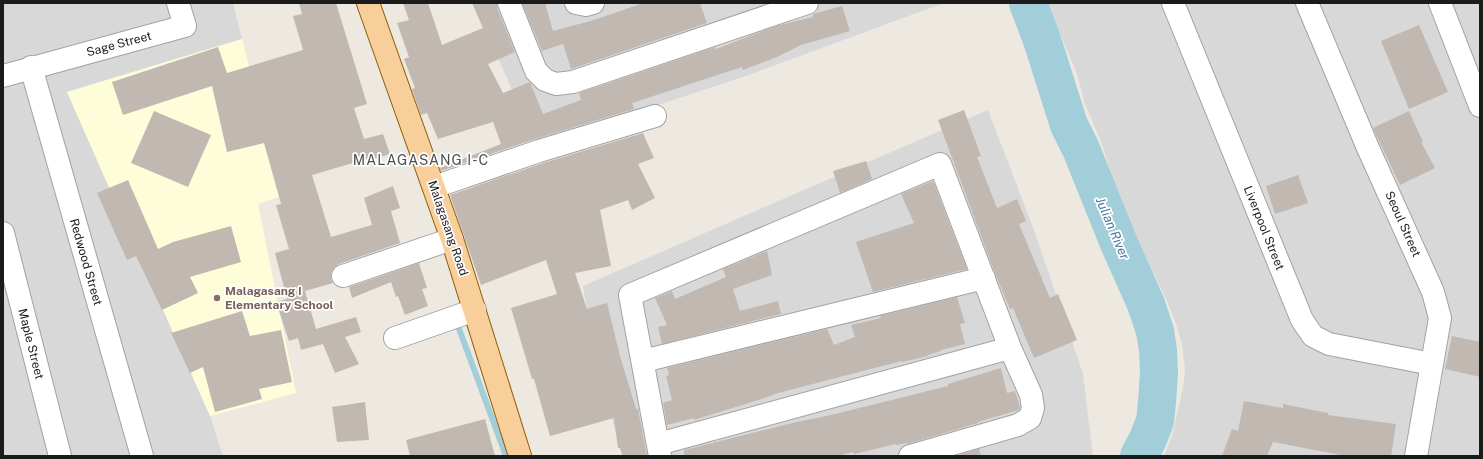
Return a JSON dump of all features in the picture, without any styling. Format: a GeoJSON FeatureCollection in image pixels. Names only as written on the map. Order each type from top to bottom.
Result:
{"type":"FeatureCollection","features":[{"type":"Feature","properties":{"kind":"main road","name":"Malagasang Road"},"geometry":{"type":"LineString","coordinates":[[368,3],[452,239],[520,456]]}},
{"type":"Feature","properties":{"kind":"street","name":"Sage Street"},"geometry":{"type":"LineString","coordinates":[[31,67],[185,26],[178,3]]}},
{"type":"Feature","properties":{"kind":"street"},"geometry":{"type":"LineString","coordinates":[[509,3],[536,71],[545,80],[556,84],[573,82],[807,3]]}},
{"type":"Feature","properties":{"kind":"street"},"geometry":{"type":"LineString","coordinates":[[576,3],[586,5],[593,3]]}},
{"type":"Feature","properties":{"kind":"street","name":"Liverpool Street"},"geometry":{"type":"LineString","coordinates":[[1173,3],[1302,320],[1313,336],[1329,344],[1432,364]]}},
{"type":"Feature","properties":{"kind":"street","name":"Seoul Street"},"geometry":{"type":"LineString","coordinates":[[1307,3],[1368,148],[1433,292],[1440,318],[1416,456]]}},
{"type":"Feature","properties":{"kind":"street"},"geometry":{"type":"LineString","coordinates":[[1440,3],[1480,106]]}},
{"type":"Feature","properties":{"kind":"street"},"geometry":{"type":"LineString","coordinates":[[3,76],[31,67]]}},
{"type":"Feature","properties":{"kind":"street","name":"Redwood Street"},"geometry":{"type":"LineString","coordinates":[[31,67],[142,456]]}},
{"type":"Feature","properties":{"kind":"street"},"geometry":{"type":"LineString","coordinates":[[434,187],[539,151],[655,116]]}},
{"type":"Feature","properties":{"kind":"street"},"geometry":{"type":"LineString","coordinates":[[910,456],[1018,425],[1030,418],[1033,408],[1031,395],[1010,348],[940,164],[630,295],[659,450],[1010,348]]}},
{"type":"Feature","properties":{"kind":"street","name":"Maple Street"},"geometry":{"type":"LineString","coordinates":[[3,233],[60,456]]}},
{"type":"Feature","properties":{"kind":"street"},"geometry":{"type":"LineString","coordinates":[[343,276],[452,239]]}},
{"type":"Feature","properties":{"kind":"street"},"geometry":{"type":"LineString","coordinates":[[643,361],[984,278]]}},
{"type":"Feature","properties":{"kind":"street"},"geometry":{"type":"LineString","coordinates":[[395,338],[475,310]]}},
{"type":"Feature","properties":{"kind":"shaded area"},"geometry":{"type":"Polygon","coordinates":[[[3,3],[233,3],[242,39],[67,92],[210,416],[223,456],[3,456],[3,3]]]}},
{"type":"Feature","properties":{"kind":"shaded area"},"geometry":{"type":"Polygon","coordinates":[[[474,3],[944,3],[746,76],[536,145],[474,3]]]}},
{"type":"Feature","properties":{"kind":"shaded area"},"geometry":{"type":"Polygon","coordinates":[[[1047,3],[1480,3],[1480,456],[1164,456],[1172,436],[1183,388],[1185,369],[1182,344],[1167,301],[1137,238],[1112,175],[1100,139],[1085,104],[1077,74],[1047,3]]]}},
{"type":"Feature","properties":{"kind":"shaded area","name":"Malagasang I Elementary School"},"geometry":{"type":"Polygon","coordinates":[[[242,39],[282,196],[258,204],[296,393],[210,416],[67,92],[242,39]]]}},
{"type":"Feature","properties":{"kind":"shaded area"},"geometry":{"type":"Polygon","coordinates":[[[988,110],[1034,230],[1083,374],[1093,456],[622,456],[596,360],[583,286],[988,110]]]}},
{"type":"Feature","properties":{"kind":"building"},"geometry":{"type":"Polygon","coordinates":[[[299,3],[336,3],[367,104],[354,108],[364,139],[383,134],[390,154],[371,160],[370,158],[312,175],[331,237],[372,225],[364,198],[393,186],[400,208],[391,211],[400,243],[339,264],[331,273],[331,280],[333,283],[305,291],[316,329],[356,317],[361,332],[345,337],[359,364],[335,373],[323,344],[301,350],[298,338],[289,341],[276,302],[287,299],[275,253],[289,249],[276,205],[281,204],[264,143],[227,152],[212,86],[123,115],[112,82],[218,47],[227,73],[303,50],[293,16],[302,14],[299,3]]]}},
{"type":"Feature","properties":{"kind":"building"},"geometry":{"type":"Polygon","coordinates":[[[403,3],[428,3],[442,45],[483,28],[472,3],[497,3],[497,8],[515,52],[488,64],[503,93],[530,82],[543,114],[581,100],[579,93],[715,47],[716,49],[776,26],[813,17],[813,14],[842,6],[850,31],[801,45],[777,57],[743,70],[742,67],[632,103],[634,109],[535,139],[441,171],[440,168],[501,144],[493,122],[438,139],[427,113],[421,115],[412,89],[415,88],[404,59],[409,57],[397,23],[409,20],[403,3]]]}},
{"type":"Feature","properties":{"kind":"building"},"geometry":{"type":"Polygon","coordinates":[[[522,3],[545,3],[553,31],[594,20],[643,3],[700,3],[707,23],[571,69],[563,44],[542,51],[522,3]]]}},
{"type":"Feature","properties":{"kind":"building"},"geometry":{"type":"Polygon","coordinates":[[[1419,25],[1448,92],[1409,109],[1381,41],[1419,25]]]}},
{"type":"Feature","properties":{"kind":"building"},"geometry":{"type":"Polygon","coordinates":[[[964,110],[981,156],[977,157],[997,208],[1017,199],[1026,221],[1019,224],[1050,298],[1058,294],[1077,340],[1034,358],[1013,308],[1010,309],[996,276],[938,120],[964,110]]]}},
{"type":"Feature","properties":{"kind":"building"},"geometry":{"type":"Polygon","coordinates":[[[154,111],[211,135],[188,187],[131,163],[154,111]]]}},
{"type":"Feature","properties":{"kind":"building"},"geometry":{"type":"Polygon","coordinates":[[[1409,111],[1423,142],[1421,142],[1435,168],[1400,185],[1373,128],[1409,111]]]}},
{"type":"Feature","properties":{"kind":"building"},"geometry":{"type":"Polygon","coordinates":[[[643,133],[654,158],[638,164],[655,198],[632,210],[628,200],[600,210],[611,266],[575,273],[587,309],[607,303],[620,356],[636,409],[638,409],[647,456],[623,456],[620,448],[618,448],[614,418],[550,436],[534,379],[532,379],[511,308],[557,294],[546,260],[481,285],[450,195],[543,163],[643,133]]]}},
{"type":"Feature","properties":{"kind":"building"},"geometry":{"type":"Polygon","coordinates":[[[866,161],[872,179],[840,193],[833,171],[866,161]]]}},
{"type":"Feature","properties":{"kind":"building"},"geometry":{"type":"Polygon","coordinates":[[[1298,175],[1308,203],[1275,214],[1266,186],[1298,175]]]}},
{"type":"Feature","properties":{"kind":"building"},"geometry":{"type":"Polygon","coordinates":[[[128,180],[158,249],[173,242],[231,226],[241,262],[190,277],[198,293],[162,310],[136,256],[127,260],[97,193],[128,180]]]}},
{"type":"Feature","properties":{"kind":"building"},"geometry":{"type":"Polygon","coordinates":[[[933,181],[967,269],[873,292],[856,242],[914,223],[901,194],[933,181]]]}},
{"type":"Feature","properties":{"kind":"building"},"geometry":{"type":"Polygon","coordinates":[[[767,251],[772,275],[733,289],[740,311],[778,301],[781,314],[662,344],[658,327],[667,325],[655,298],[672,291],[675,299],[726,277],[723,269],[767,251]]]}},
{"type":"Feature","properties":{"kind":"building"},"geometry":{"type":"Polygon","coordinates":[[[419,263],[427,288],[422,289],[428,306],[405,315],[398,296],[396,297],[391,282],[352,298],[349,287],[419,263]]]}},
{"type":"Feature","properties":{"kind":"building"},"geometry":{"type":"Polygon","coordinates":[[[957,297],[965,323],[960,324],[965,344],[941,350],[928,356],[902,361],[774,394],[694,420],[694,418],[667,425],[663,403],[672,400],[666,376],[669,375],[667,368],[827,329],[834,345],[855,337],[851,325],[881,318],[880,316],[957,297]]]}},
{"type":"Feature","properties":{"kind":"building"},"geometry":{"type":"Polygon","coordinates":[[[242,311],[250,336],[281,330],[292,382],[259,389],[262,399],[215,412],[203,367],[190,373],[171,333],[242,311]]]}},
{"type":"Feature","properties":{"kind":"building"},"geometry":{"type":"Polygon","coordinates":[[[1452,336],[1480,342],[1480,377],[1445,369],[1452,336]]]}},
{"type":"Feature","properties":{"kind":"building"},"geometry":{"type":"Polygon","coordinates":[[[1001,368],[1007,393],[1015,391],[1020,407],[1019,410],[907,444],[896,444],[854,454],[853,452],[838,456],[684,456],[684,450],[948,386],[948,384],[1001,368]]]}},
{"type":"Feature","properties":{"kind":"building"},"geometry":{"type":"Polygon","coordinates":[[[1244,401],[1283,408],[1283,404],[1328,413],[1328,415],[1396,424],[1391,456],[1346,456],[1273,442],[1267,456],[1222,456],[1232,429],[1238,431],[1244,401]]]}},
{"type":"Feature","properties":{"kind":"building"},"geometry":{"type":"Polygon","coordinates":[[[365,402],[369,440],[337,442],[332,407],[365,402]]]}},
{"type":"Feature","properties":{"kind":"building"},"geometry":{"type":"Polygon","coordinates":[[[485,419],[495,456],[410,456],[406,440],[485,419]]]}},
{"type":"Feature","properties":{"kind":"building"},"geometry":{"type":"Polygon","coordinates":[[[979,449],[981,456],[955,456],[979,449]]]}},
{"type":"Feature","properties":{"kind":"waterway","name":"Julian River"},"geometry":{"type":"LineString","coordinates":[[1028,3],[1042,40],[1069,125],[1081,149],[1118,241],[1146,304],[1155,331],[1159,373],[1155,421],[1139,456]]}},
{"type":"Feature","properties":{"kind":"waterway"},"geometry":{"type":"LineString","coordinates":[[458,326],[506,456]]}},
{"type":"Feature","properties":{"kind":"place","name":"Malagasang I Elementary School"},"geometry":{"type":"Point","coordinates":[217,298]}},
{"type":"Feature","properties":{"kind":"district","name":"MALAGASANG I-C"},"geometry":{"type":"Point","coordinates":[421,160]}}]}
